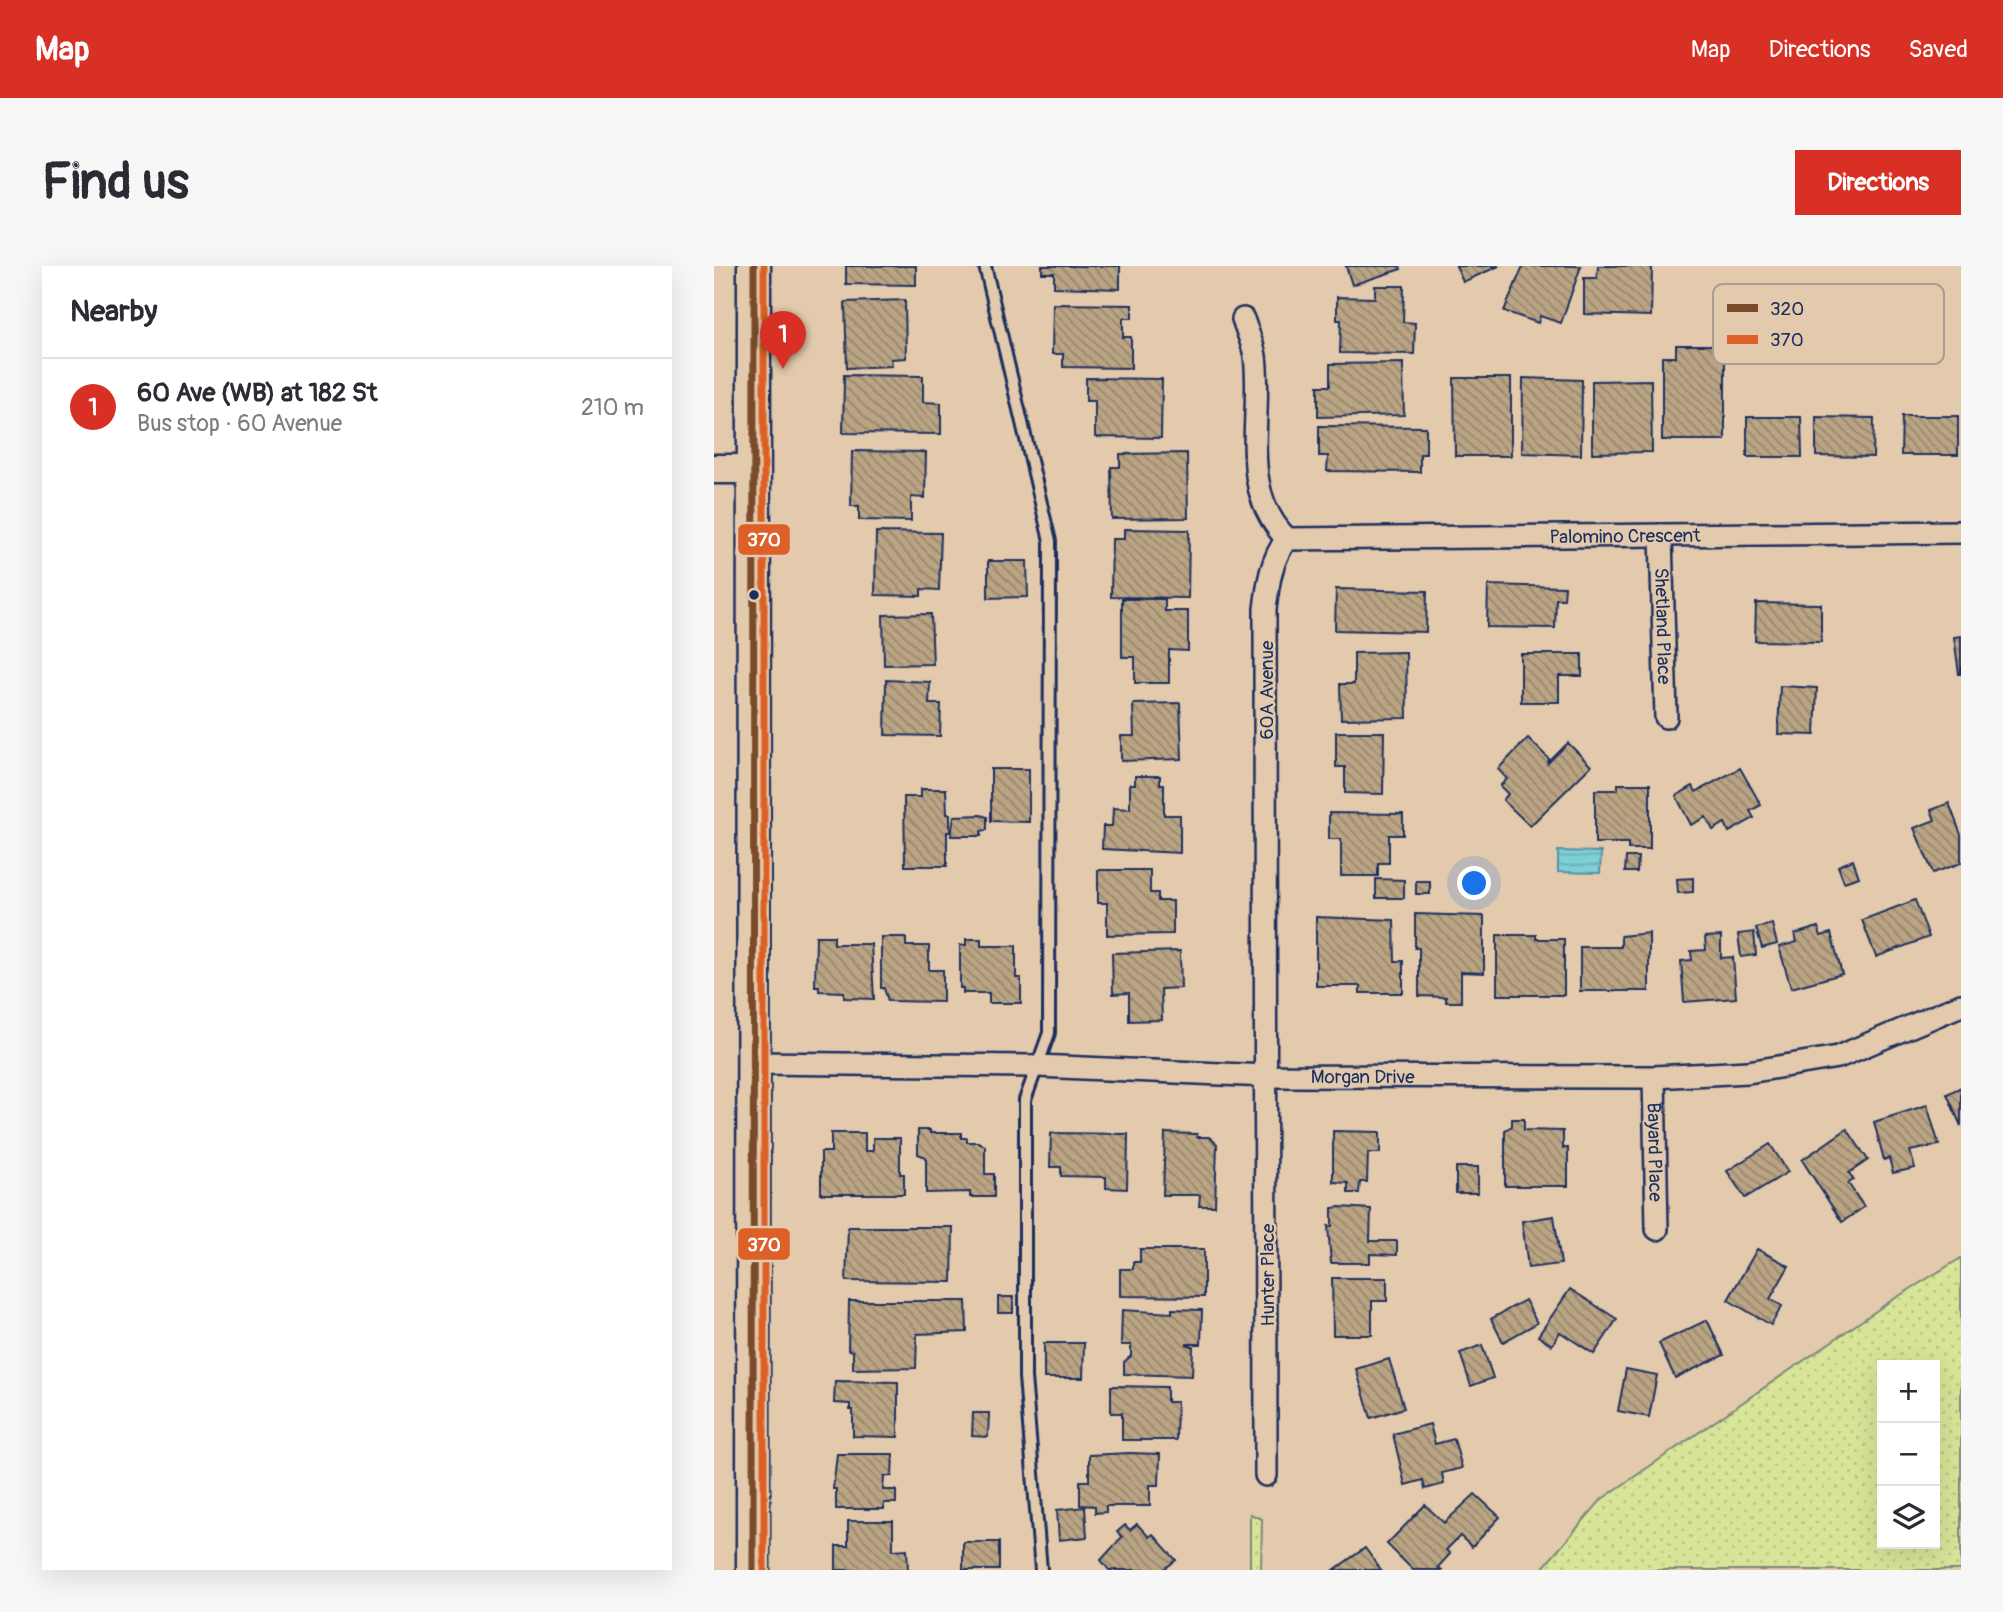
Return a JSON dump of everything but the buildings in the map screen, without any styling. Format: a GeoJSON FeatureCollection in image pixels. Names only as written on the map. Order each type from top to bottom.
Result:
{"type":"FeatureCollection","features":[{"type":"Feature","properties":{"kind":"main road"},"geometry":{"type":"LineString","coordinates":[[753,1570],[754,266]]}},
{"type":"Feature","properties":{"kind":"street"},"geometry":{"type":"LineString","coordinates":[[1243,319],[1255,355],[1256,478],[1273,525],[1287,539]]}},
{"type":"Feature","properties":{"kind":"street"},"geometry":{"type":"LineString","coordinates":[[714,469],[753,469]]}},
{"type":"Feature","properties":{"kind":"street","name":"Palomino Crescent"},"geometry":{"type":"LineString","coordinates":[[1287,539],[1961,532]]}},
{"type":"Feature","properties":{"kind":"street","name":"Shetland Place"},"geometry":{"type":"LineString","coordinates":[[1661,535],[1666,717]]}},
{"type":"Feature","properties":{"kind":"street","name":"60A Avenue"},"geometry":{"type":"LineString","coordinates":[[1267,1076],[1265,609],[1270,574],[1287,539]]}},
{"type":"Feature","properties":{"kind":"street","name":"Morgan Drive"},"geometry":{"type":"LineString","coordinates":[[752,1063],[1037,1066],[1267,1076],[1654,1077],[1748,1072],[1838,1057],[1961,1005]]}},
{"type":"Feature","properties":{"kind":"street","name":"Hunter Place"},"geometry":{"type":"LineString","coordinates":[[1266,1475],[1267,1076]]}},
{"type":"Feature","properties":{"kind":"street","name":"Bayard Place"},"geometry":{"type":"LineString","coordinates":[[1654,1077],[1657,1229]]}},
{"type":"Feature","properties":{"kind":"lane"},"geometry":{"type":"LineString","coordinates":[[985,266],[1050,541],[1049,1032],[1025,1100],[1025,1377],[1041,1570]]}},
{"type":"Feature","properties":{"kind":"green space"},"geometry":{"type":"Polygon","coordinates":[[[1961,1258],[1961,1570],[1541,1570],[1602,1499],[1889,1302],[1961,1258]]]}},
{"type":"Feature","properties":{"kind":"green space"},"geometry":{"type":"Polygon","coordinates":[[[1250,1514],[1262,1519],[1261,1570],[1250,1570],[1250,1514]]]}},
{"type":"Feature","properties":{"kind":"water"},"geometry":{"type":"Polygon","coordinates":[[[1558,851],[1601,852],[1600,873],[1558,872],[1558,851]]]}},
{"type":"Feature","properties":{"kind":"transit line","name":"320"},"geometry":{"type":"LineString","coordinates":[[753,1570],[754,266]]}},
{"type":"Feature","properties":{"kind":"transit line","name":"370"},"geometry":{"type":"LineString","coordinates":[[764,266],[764,1570]]}},
{"type":"Feature","properties":{"kind":"place","name":"60 Ave (WB) at 182 St"},"geometry":{"type":"Point","coordinates":[783,369]}}]}
